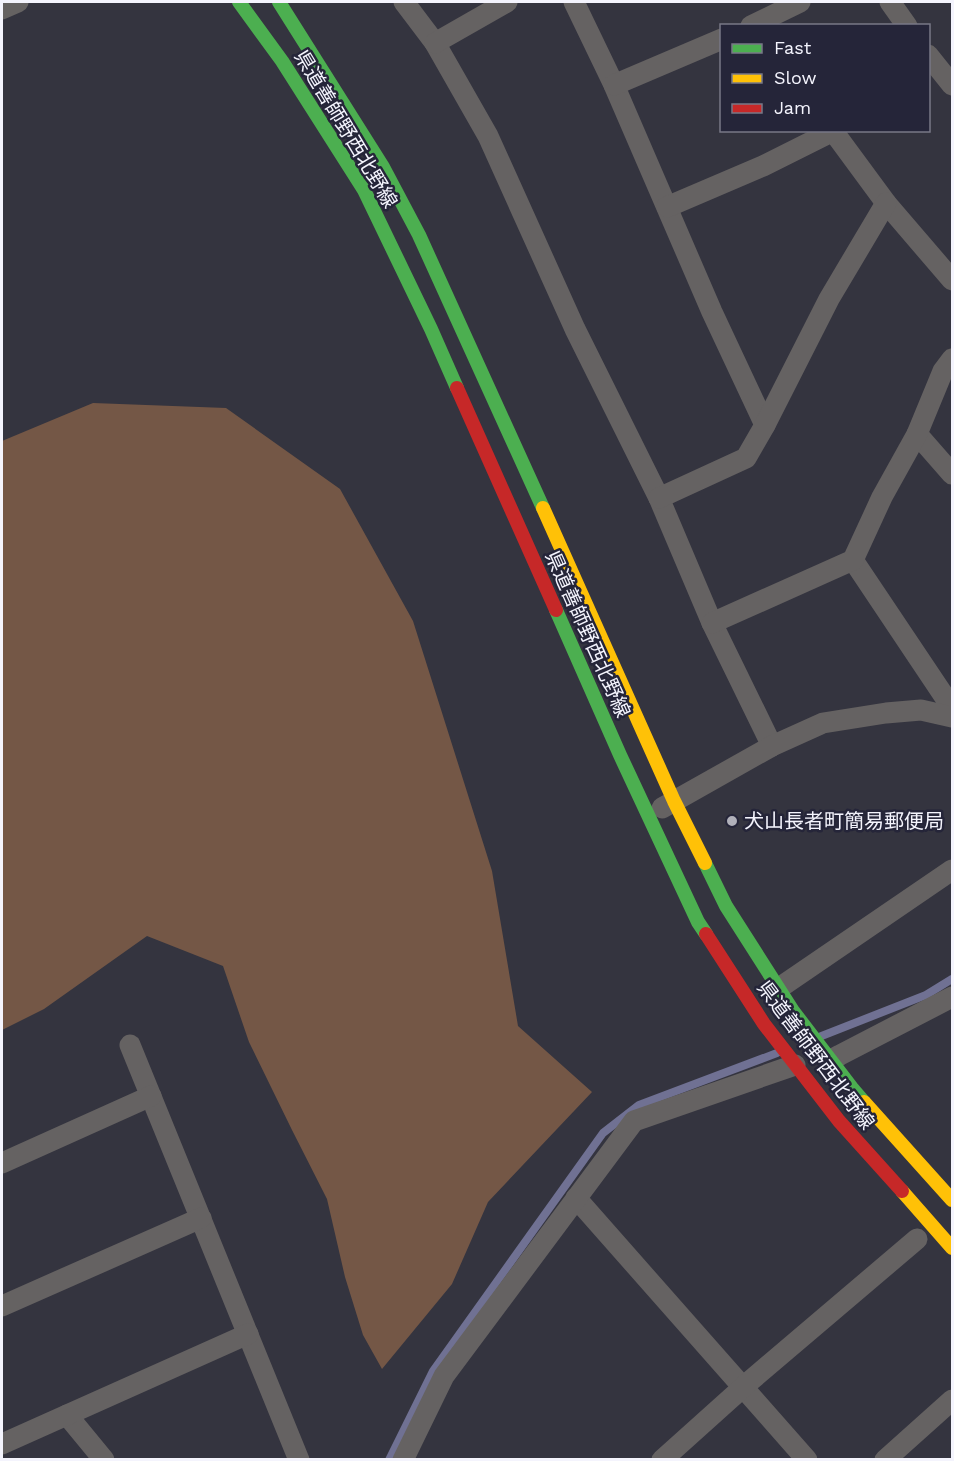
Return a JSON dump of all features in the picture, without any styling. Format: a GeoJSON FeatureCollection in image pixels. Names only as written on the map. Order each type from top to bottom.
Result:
{"type":"FeatureCollection","features":[{"type":"Feature","properties":{"kind":"main road","name":"県道善師野西北野線"},"geometry":{"type":"LineString","coordinates":[[239,2],[282,61],[364,190],[431,329],[615,744],[698,922],[764,1024],[838,1121],[952,1248]]}},
{"type":"Feature","properties":{"kind":"main road","name":"県道善師野西北野線"},"geometry":{"type":"LineString","coordinates":[[279,2],[383,167],[419,235],[674,801],[726,906],[808,1031],[852,1088],[952,1200]]}},
{"type":"Feature","properties":{"kind":"street"},"geometry":{"type":"LineString","coordinates":[[2,9],[18,2]]}},
{"type":"Feature","properties":{"kind":"street"},"geometry":{"type":"LineString","coordinates":[[404,2],[435,43],[488,136],[575,329],[659,498],[712,623],[772,746]]}},
{"type":"Feature","properties":{"kind":"street"},"geometry":{"type":"LineString","coordinates":[[435,43],[507,2]]}},
{"type":"Feature","properties":{"kind":"street"},"geometry":{"type":"LineString","coordinates":[[574,2],[614,85],[712,312],[765,425]]}},
{"type":"Feature","properties":{"kind":"street"},"geometry":{"type":"LineString","coordinates":[[755,24],[800,2]]}},
{"type":"Feature","properties":{"kind":"street"},"geometry":{"type":"LineString","coordinates":[[890,2],[906,24]]}},
{"type":"Feature","properties":{"kind":"street"},"geometry":{"type":"LineString","coordinates":[[614,85],[720,40]]}},
{"type":"Feature","properties":{"kind":"street"},"geometry":{"type":"LineString","coordinates":[[930,58],[952,85]]}},
{"type":"Feature","properties":{"kind":"street"},"geometry":{"type":"LineString","coordinates":[[667,207],[831,132]]}},
{"type":"Feature","properties":{"kind":"street"},"geometry":{"type":"LineString","coordinates":[[834,132],[886,203],[952,280]]}},
{"type":"Feature","properties":{"kind":"street"},"geometry":{"type":"LineString","coordinates":[[659,498],[746,458],[829,299],[886,203]]}},
{"type":"Feature","properties":{"kind":"street"},"geometry":{"type":"LineString","coordinates":[[712,623],[853,560],[882,497],[916,434],[943,371],[952,359]]}},
{"type":"Feature","properties":{"kind":"street"},"geometry":{"type":"LineString","coordinates":[[916,434],[952,474]]}},
{"type":"Feature","properties":{"kind":"street"},"geometry":{"type":"LineString","coordinates":[[853,560],[952,708]]}},
{"type":"Feature","properties":{"kind":"street"},"geometry":{"type":"LineString","coordinates":[[648,816],[772,746],[823,723],[886,713],[921,711],[952,717]]}},
{"type":"Feature","properties":{"kind":"street"},"geometry":{"type":"LineString","coordinates":[[785,984],[952,870]]}},
{"type":"Feature","properties":{"kind":"street"},"geometry":{"type":"LineString","coordinates":[[826,1054],[840,1054],[952,997]]}},
{"type":"Feature","properties":{"kind":"street"},"geometry":{"type":"LineString","coordinates":[[130,1045],[299,1460]]}},
{"type":"Feature","properties":{"kind":"street"},"geometry":{"type":"LineString","coordinates":[[403,1460],[444,1376],[634,1121],[792,1061]]}},
{"type":"Feature","properties":{"kind":"street"},"geometry":{"type":"LineString","coordinates":[[2,1163],[151,1096]]}},
{"type":"Feature","properties":{"kind":"street"},"geometry":{"type":"LineString","coordinates":[[576,1198],[807,1460]]}},
{"type":"Feature","properties":{"kind":"street"},"geometry":{"type":"LineString","coordinates":[[2,1306],[201,1218]]}},
{"type":"Feature","properties":{"kind":"street"},"geometry":{"type":"LineString","coordinates":[[662,1460],[743,1387],[917,1239]]}},
{"type":"Feature","properties":{"kind":"street"},"geometry":{"type":"LineString","coordinates":[[2,1444],[248,1334]]}},
{"type":"Feature","properties":{"kind":"street"},"geometry":{"type":"LineString","coordinates":[[885,1460],[952,1400]]}},
{"type":"Feature","properties":{"kind":"street"},"geometry":{"type":"LineString","coordinates":[[68,1414],[104,1460]]}},
{"type":"Feature","properties":{"kind":"shaded area"},"geometry":{"type":"Polygon","coordinates":[[[93,403],[226,408],[340,489],[413,621],[492,871],[518,1026],[592,1092],[488,1202],[452,1284],[382,1369],[363,1335],[345,1277],[327,1199],[249,1042],[223,966],[147,936],[44,1009],[2,1030],[2,441],[93,403]]]}},
{"type":"Feature","properties":{"kind":"waterway"},"geometry":{"type":"LineString","coordinates":[[819,1037],[926,995],[952,979]]}},
{"type":"Feature","properties":{"kind":"waterway"},"geometry":{"type":"LineString","coordinates":[[389,1460],[433,1371],[603,1133],[639,1105],[777,1053]]}},
{"type":"Feature","properties":{"kind":"traffic: fast"},"geometry":{"type":"LineString","coordinates":[[239,2],[282,61],[364,190],[457,388]]}},
{"type":"Feature","properties":{"kind":"traffic: fast"},"geometry":{"type":"LineString","coordinates":[[279,2],[383,167],[419,235],[543,508]]}},
{"type":"Feature","properties":{"kind":"traffic: fast"},"geometry":{"type":"LineString","coordinates":[[556,610],[620,755],[698,922],[706,934]]}},
{"type":"Feature","properties":{"kind":"traffic: fast"},"geometry":{"type":"LineString","coordinates":[[705,863],[726,906],[793,1011],[864,1102]]}},
{"type":"Feature","properties":{"kind":"traffic: slow"},"geometry":{"type":"LineString","coordinates":[[543,508],[674,801],[705,863]]}},
{"type":"Feature","properties":{"kind":"traffic: slow"},"geometry":{"type":"LineString","coordinates":[[864,1102],[952,1200]]}},
{"type":"Feature","properties":{"kind":"traffic: slow"},"geometry":{"type":"LineString","coordinates":[[902,1191],[952,1248]]}},
{"type":"Feature","properties":{"kind":"traffic: jam"},"geometry":{"type":"LineString","coordinates":[[457,388],[556,610]]}},
{"type":"Feature","properties":{"kind":"traffic: jam"},"geometry":{"type":"LineString","coordinates":[[706,934],[764,1024],[839,1121],[902,1191]]}},
{"type":"Feature","properties":{"kind":"place","name":"犬山長者町簡易郵便局"},"geometry":{"type":"Point","coordinates":[732,821]}}]}
